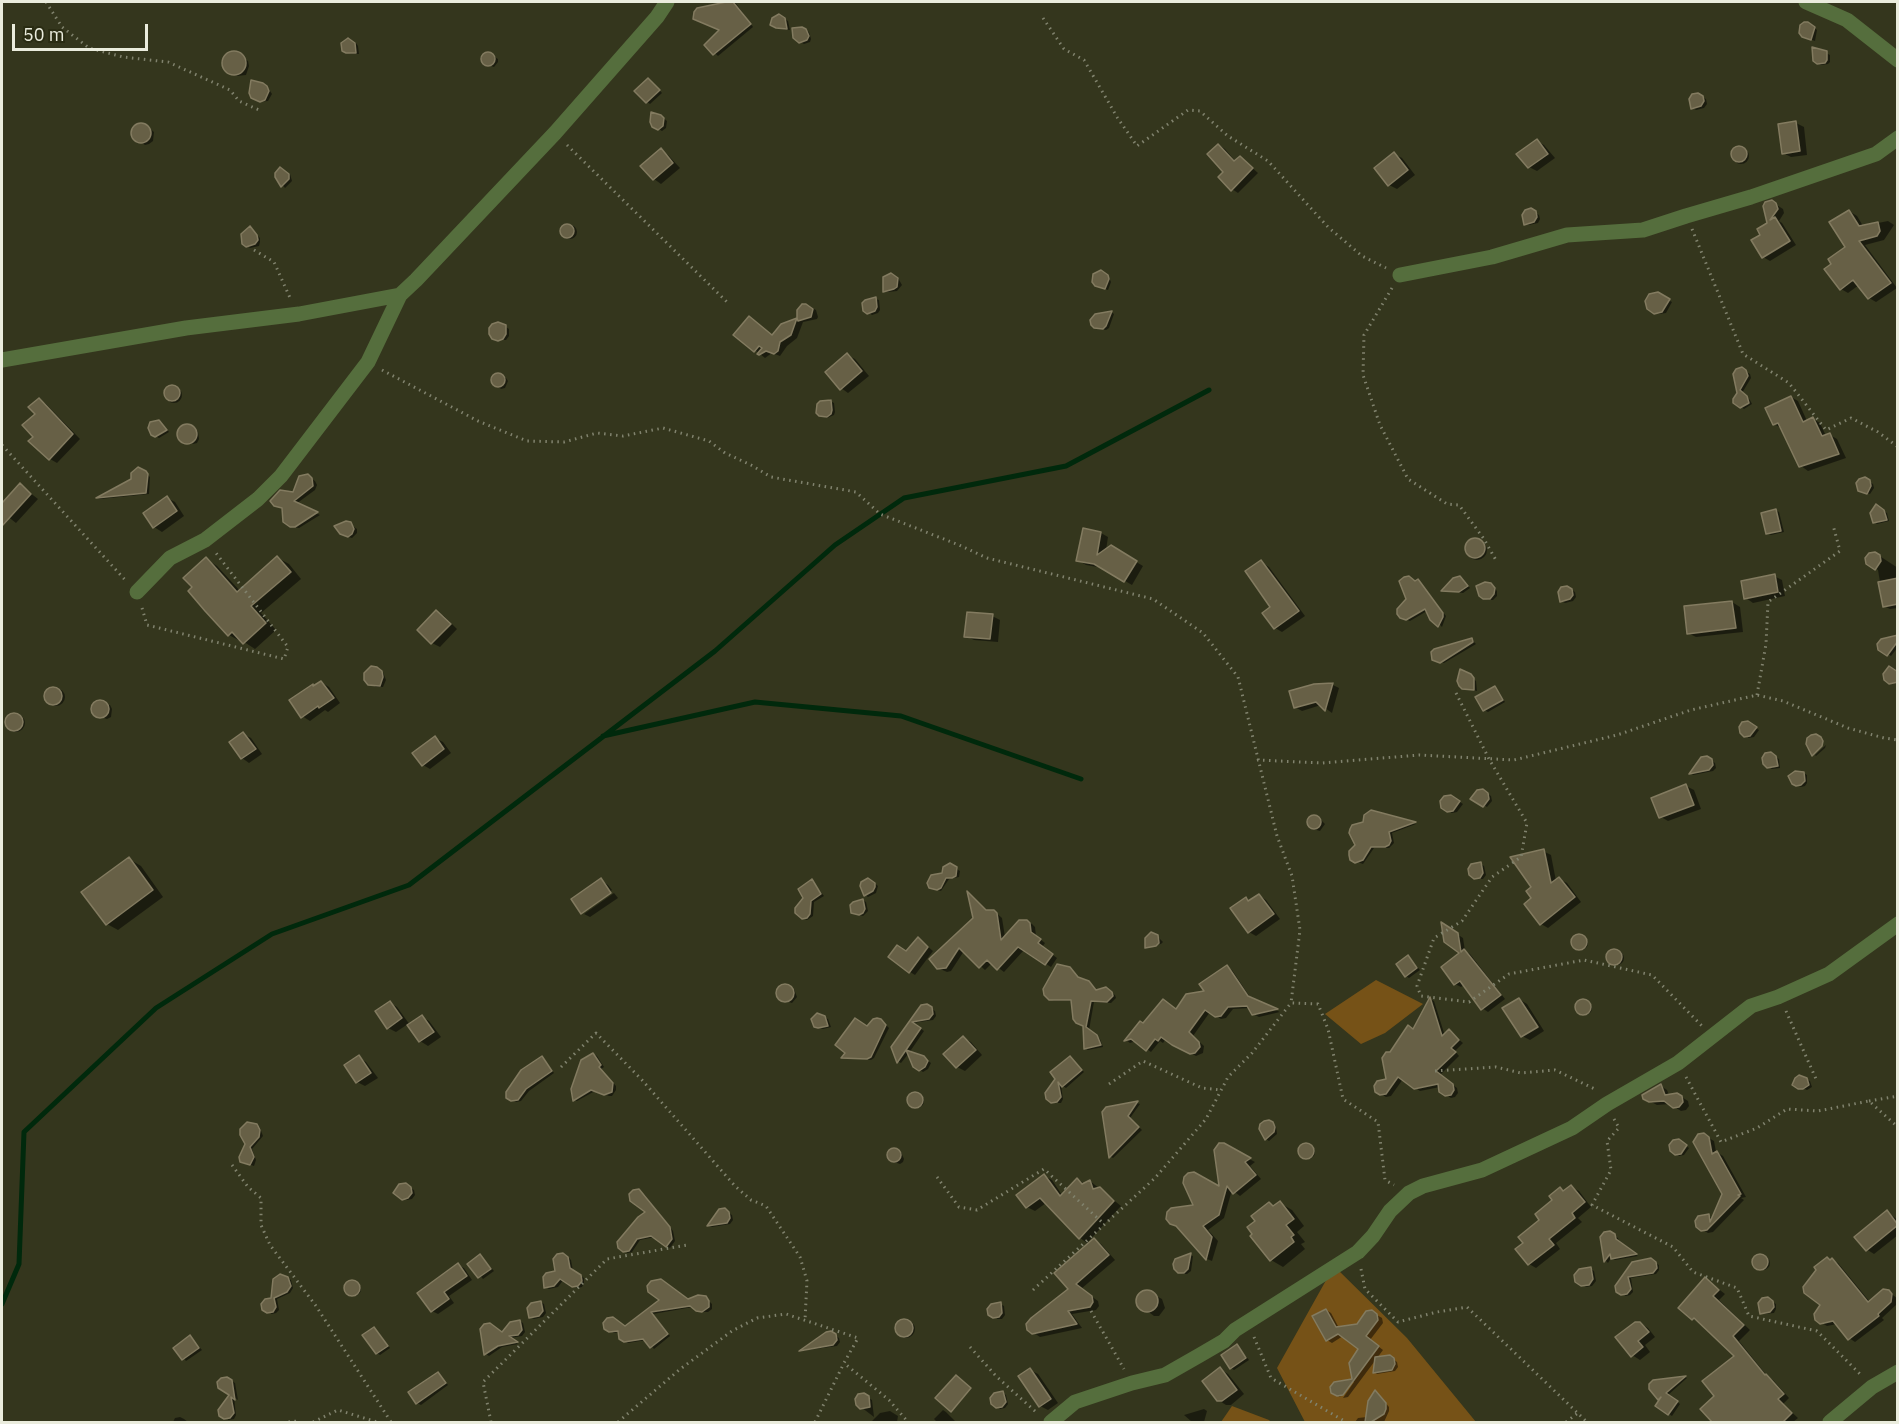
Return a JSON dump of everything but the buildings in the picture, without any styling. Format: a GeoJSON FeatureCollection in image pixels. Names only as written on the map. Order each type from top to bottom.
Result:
{"type":"FeatureCollection","features":[{"type":"Feature","properties":{"kind":"street"},"geometry":{"type":"LineString","coordinates":[[137,592],[170,558],[205,540],[258,499],[281,476],[368,362],[400,295],[555,133],[668,2]]}},
{"type":"Feature","properties":{"kind":"street"},"geometry":{"type":"LineString","coordinates":[[1806,2],[1847,20],[1898,60]]}},
{"type":"Feature","properties":{"kind":"street"},"geometry":{"type":"LineString","coordinates":[[1400,275],[1492,257],[1567,235],[1643,231],[1876,154],[1898,138]]}},
{"type":"Feature","properties":{"kind":"street"},"geometry":{"type":"LineString","coordinates":[[2,360],[186,328],[299,314],[400,295]]}},
{"type":"Feature","properties":{"kind":"street"},"geometry":{"type":"LineString","coordinates":[[1044,1419],[1075,1402],[1132,1383],[1165,1375],[1224,1341],[1235,1330],[1358,1252],[1373,1236],[1390,1211],[1409,1193],[1423,1185],[1482,1170],[1572,1128],[1611,1101],[1677,1063],[1751,1006],[1778,997],[1829,974],[1898,924]]}},
{"type":"Feature","properties":{"kind":"street"},"geometry":{"type":"LineString","coordinates":[[1830,1422],[1872,1386],[1898,1372]]}},
{"type":"Feature","properties":{"kind":"path"},"geometry":{"type":"LineString","coordinates":[[46,2],[62,27],[89,48],[123,57],[168,62],[230,90],[238,101],[259,110]]}},
{"type":"Feature","properties":{"kind":"path"},"geometry":{"type":"LineString","coordinates":[[1043,18],[1064,49],[1084,60],[1117,117],[1137,146],[1188,110],[1200,111],[1228,136],[1268,161],[1328,227],[1362,256],[1400,275],[1364,335],[1363,375],[1366,385],[1380,425],[1408,479],[1447,504],[1459,505],[1484,539],[1497,562]]}},
{"type":"Feature","properties":{"kind":"path"},"geometry":{"type":"LineString","coordinates":[[555,133],[728,303]]}},
{"type":"Feature","properties":{"kind":"path"},"geometry":{"type":"LineString","coordinates":[[1686,216],[1743,354],[1789,383],[1826,430],[1851,418],[1878,432],[1898,447]]}},
{"type":"Feature","properties":{"kind":"path"},"geometry":{"type":"LineString","coordinates":[[254,250],[273,262],[299,314]]}},
{"type":"Feature","properties":{"kind":"path"},"geometry":{"type":"LineString","coordinates":[[368,362],[478,421],[527,441],[564,442],[597,433],[623,436],[663,428],[709,441],[724,453],[771,477],[856,492],[880,514],[987,558],[1153,599],[1203,633],[1238,677],[1276,836],[1293,876],[1300,930],[1292,1003],[1252,1053],[1228,1077],[1206,1119],[1155,1178],[1033,1290]]}},
{"type":"Feature","properties":{"kind":"path"},"geometry":{"type":"LineString","coordinates":[[1757,695],[1766,644],[1768,602],[1840,551],[1833,525]]}},
{"type":"Feature","properties":{"kind":"path"},"geometry":{"type":"LineString","coordinates":[[1456,693],[1489,759],[1527,823],[1521,857],[1492,877],[1462,921],[1434,938],[1417,986],[1421,996],[1469,1002],[1509,974],[1584,960],[1652,975],[1712,1035]]}},
{"type":"Feature","properties":{"kind":"path"},"geometry":{"type":"LineString","coordinates":[[1257,760],[1322,764],[1419,755],[1514,760],[1617,735],[1691,710],[1757,695],[1784,701],[1848,728],[1898,740]]}},
{"type":"Feature","properties":{"kind":"path"},"geometry":{"type":"LineString","coordinates":[[1778,997],[1790,1017],[1816,1079]]}},
{"type":"Feature","properties":{"kind":"path"},"geometry":{"type":"LineString","coordinates":[[1292,1003],[1318,1004],[1328,1029],[1343,1099],[1378,1122],[1385,1180],[1409,1193]]}},
{"type":"Feature","properties":{"kind":"path"},"geometry":{"type":"LineString","coordinates":[[561,1067],[596,1033],[642,1080],[735,1186],[751,1200],[766,1206],[800,1257],[807,1281],[805,1320]]}},
{"type":"Feature","properties":{"kind":"path"},"geometry":{"type":"LineString","coordinates":[[1109,1084],[1143,1061],[1202,1088],[1221,1090]]}},
{"type":"Feature","properties":{"kind":"path"},"geometry":{"type":"LineString","coordinates":[[1677,1063],[1721,1142],[1757,1128],[1787,1109],[1818,1111],[1898,1096]]}},
{"type":"Feature","properties":{"kind":"path"},"geometry":{"type":"LineString","coordinates":[[1435,1071],[1496,1067],[1521,1073],[1556,1070],[1611,1101],[1619,1128],[1607,1141],[1611,1170],[1592,1205],[1673,1247],[1693,1272],[1737,1288],[1749,1317],[1817,1331],[1872,1386]]}},
{"type":"Feature","properties":{"kind":"path"},"geometry":{"type":"LineString","coordinates":[[1869,1101],[1898,1127]]}},
{"type":"Feature","properties":{"kind":"path"},"geometry":{"type":"LineString","coordinates":[[232,1165],[248,1187],[261,1198],[261,1224],[270,1245],[316,1306],[391,1422]]}},
{"type":"Feature","properties":{"kind":"path"},"geometry":{"type":"LineString","coordinates":[[937,1177],[959,1207],[977,1209],[1044,1169],[1104,1224]]}},
{"type":"Feature","properties":{"kind":"path"},"geometry":{"type":"LineString","coordinates":[[491,1422],[483,1382],[608,1258],[687,1245]]}},
{"type":"Feature","properties":{"kind":"path"},"geometry":{"type":"LineString","coordinates":[[1358,1252],[1365,1289],[1398,1322],[1467,1307],[1587,1422]]}},
{"type":"Feature","properties":{"kind":"path"},"geometry":{"type":"LineString","coordinates":[[1091,1311],[1132,1383]]}},
{"type":"Feature","properties":{"kind":"path"},"geometry":{"type":"LineString","coordinates":[[618,1422],[679,1370],[732,1331],[758,1318],[786,1314],[858,1338],[815,1422]]}},
{"type":"Feature","properties":{"kind":"path"},"geometry":{"type":"LineString","coordinates":[[1248,1322],[1271,1378],[1346,1422]]}},
{"type":"Feature","properties":{"kind":"path"},"geometry":{"type":"LineString","coordinates":[[970,1347],[996,1377],[1044,1419]]}},
{"type":"Feature","properties":{"kind":"path"},"geometry":{"type":"LineString","coordinates":[[844,1363],[889,1400],[908,1422]]}},
{"type":"Feature","properties":{"kind":"path"},"geometry":{"type":"LineString","coordinates":[[314,1422],[338,1410],[377,1422]]}},
{"type":"Feature","properties":{"kind":"path"},"geometry":{"type":"LineString","coordinates":[[1566,1422],[1578,1413]]}},
{"type":"Feature","properties":{"kind":"path"},"geometry":{"type":"LineString","coordinates":[[289,1422],[292,1420],[297,1422]]}},
{"type":"Feature","properties":{"kind":"shaded area"},"geometry":{"type":"Polygon","coordinates":[[[1376,980],[1423,1004],[1385,1033],[1361,1044],[1325,1014],[1376,980]]]}},
{"type":"Feature","properties":{"kind":"shaded area"},"geometry":{"type":"Polygon","coordinates":[[[1334,1266],[1407,1338],[1476,1422],[1305,1422],[1277,1368],[1334,1266]]]}},
{"type":"Feature","properties":{"kind":"shaded area"},"geometry":{"type":"Polygon","coordinates":[[[1232,1406],[1269,1420],[1271,1422],[1221,1422],[1232,1406]]]}},
{"type":"Feature","properties":{"kind":"waterway"},"geometry":{"type":"LineString","coordinates":[[2,1304],[19,1264],[24,1132],[156,1008],[272,934],[409,885],[715,651],[835,545],[904,498],[1066,466],[1209,390]]}},
{"type":"Feature","properties":{"kind":"waterway"},"geometry":{"type":"LineString","coordinates":[[603,736],[755,702],[901,716],[1081,779]]}}]}
